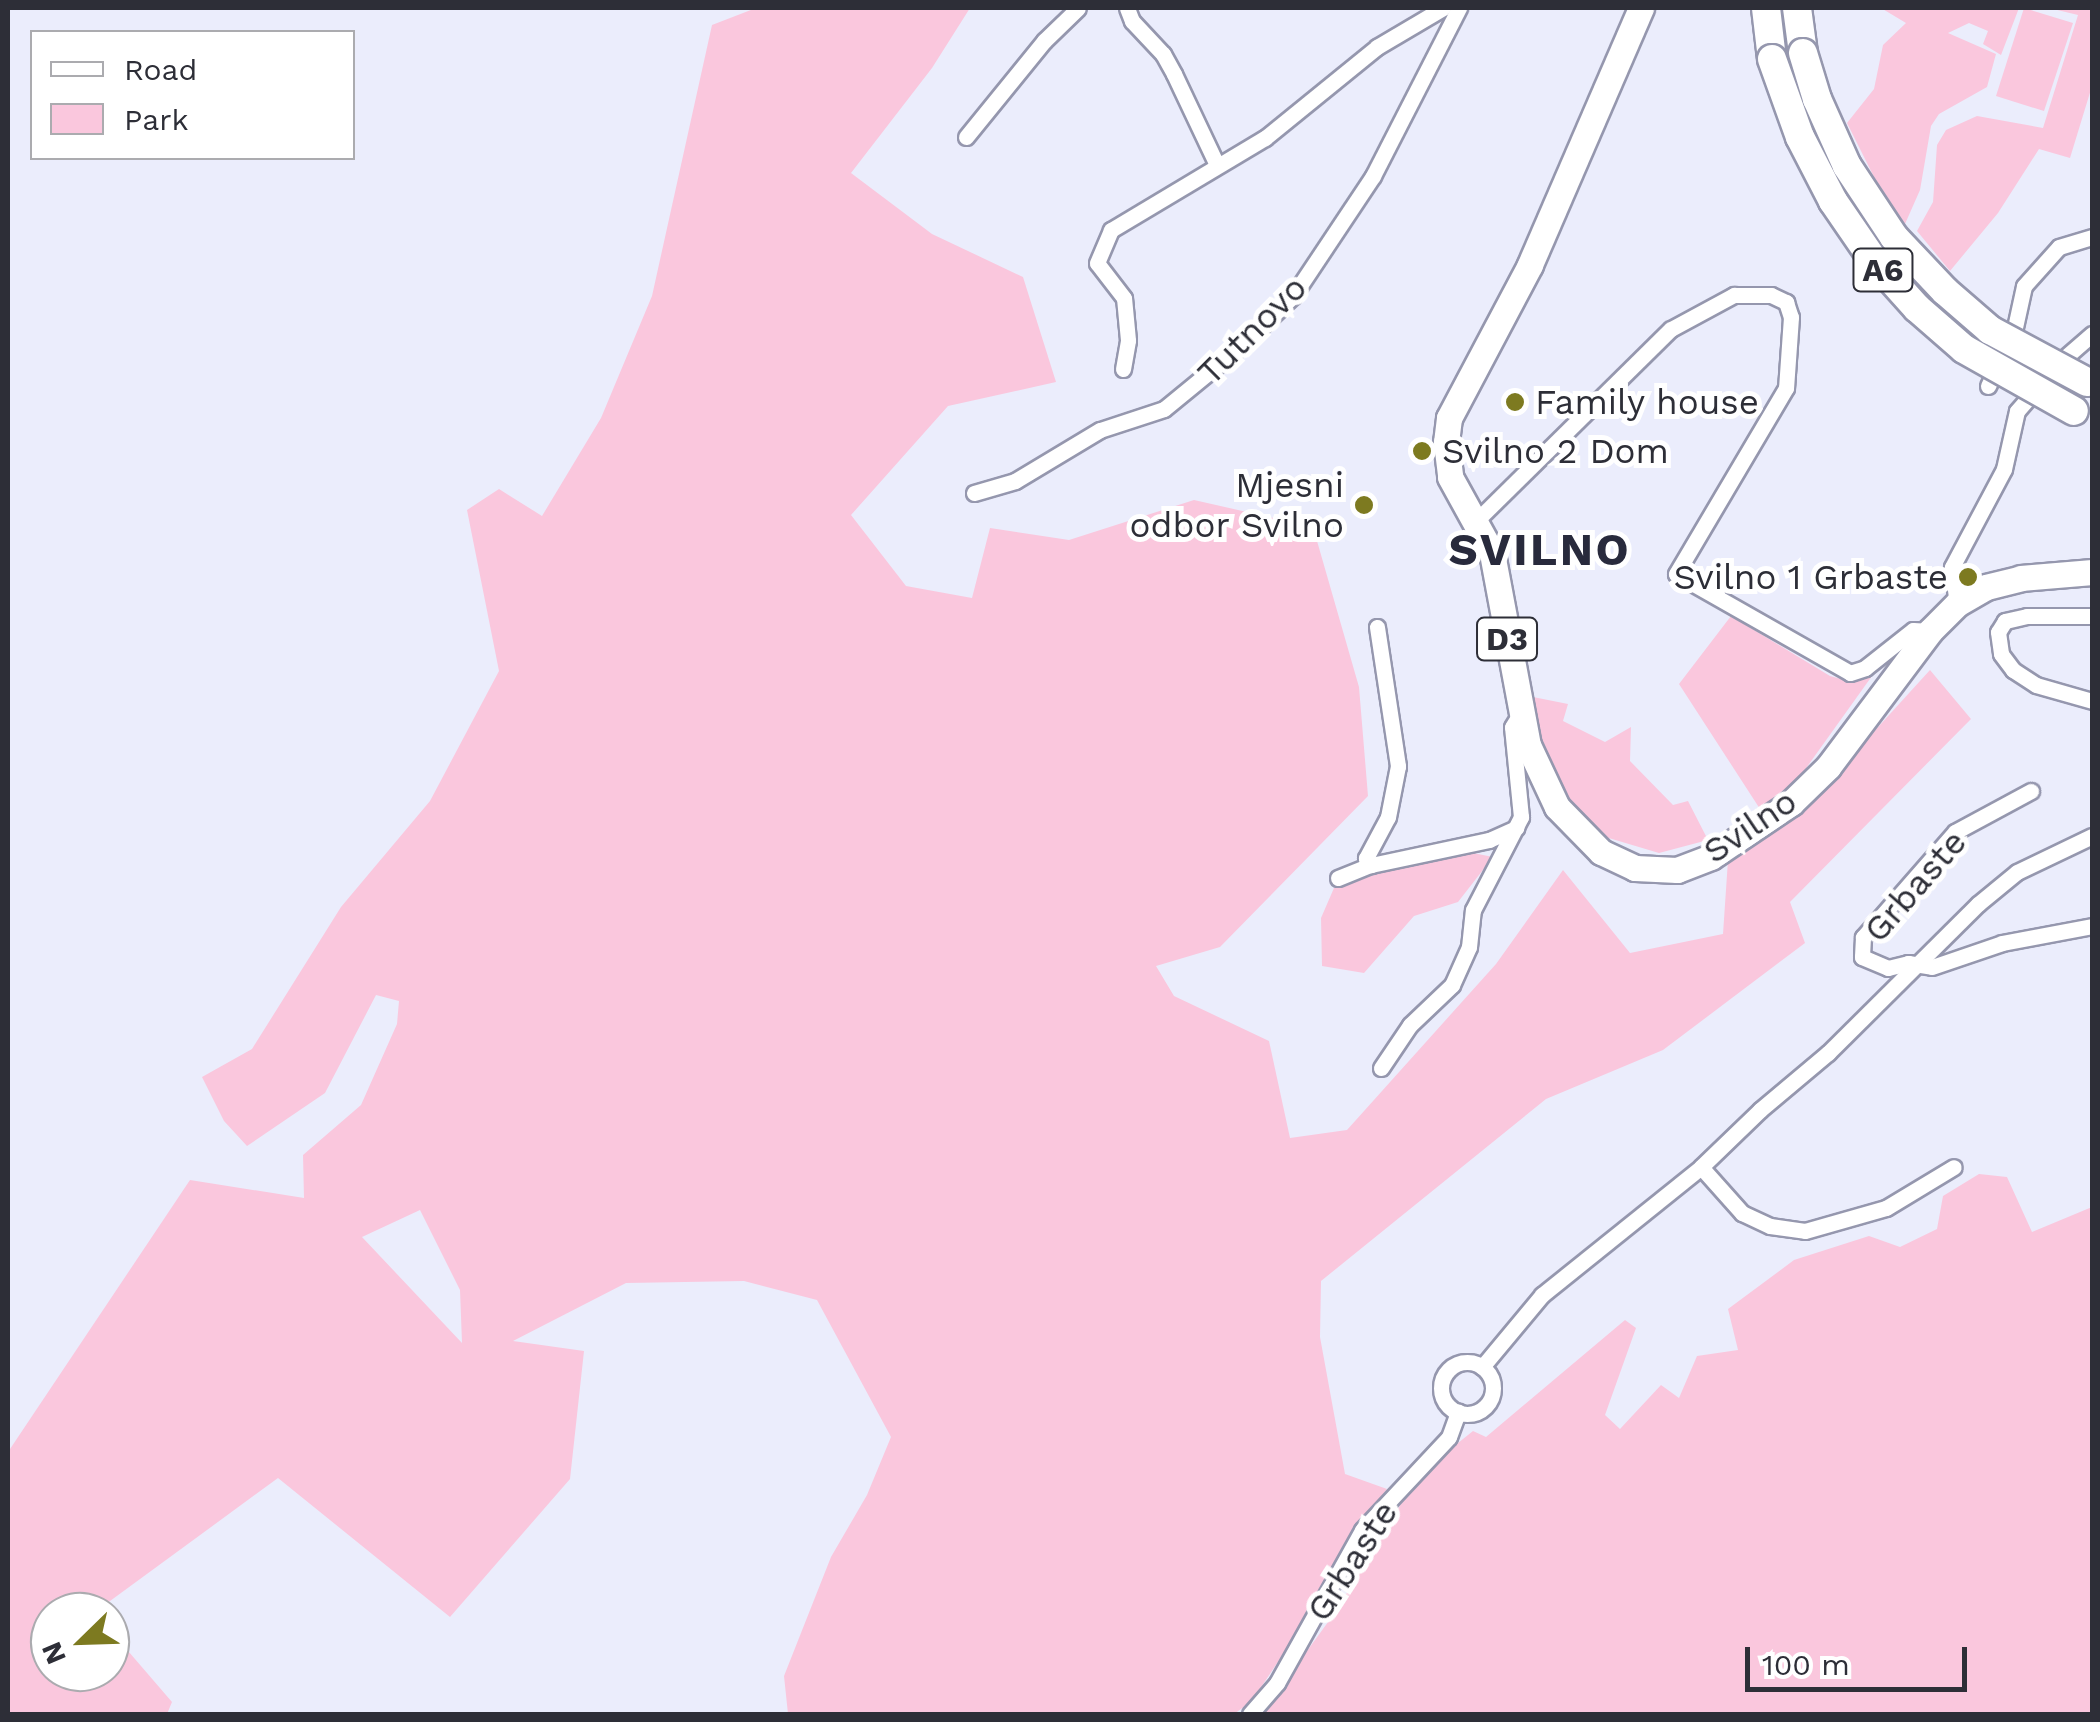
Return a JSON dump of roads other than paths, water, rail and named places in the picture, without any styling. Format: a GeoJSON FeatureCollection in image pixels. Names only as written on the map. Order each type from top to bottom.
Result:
{"type":"FeatureCollection","features":[{"type":"Feature","properties":{"kind":"highway","name":"A6"},"geometry":{"type":"LineString","coordinates":[[1766,8],[1772,59],[1800,137],[1833,201],[1872,258],[1917,308],[1964,349],[2083,414]]}},
{"type":"Feature","properties":{"kind":"highway","name":"A6"},"geometry":{"type":"LineString","coordinates":[[1797,8],[1802,52],[1817,99],[1847,166],[1894,237],[1990,330],[2090,384]]}},
{"type":"Feature","properties":{"kind":"main road","name":"Svilno"},"geometry":{"type":"LineString","coordinates":[[1640,8],[1530,266],[1449,418],[1450,477],[1488,544],[1497,572],[1520,714],[1539,775],[1557,807],[1601,852],[1636,868],[1677,870],[1711,857],[1791,804],[1828,767],[1930,631],[1957,604],[1986,588],[2021,578],[2092,572]]}},
{"type":"Feature","properties":{"kind":"street"},"geometry":{"type":"LineString","coordinates":[[966,137],[1044,41],[1078,8]]}},
{"type":"Feature","properties":{"kind":"street"},"geometry":{"type":"LineString","coordinates":[[1127,8],[1132,22],[1163,54],[1217,165]]}},
{"type":"Feature","properties":{"kind":"street","name":"Tutnovo"},"geometry":{"type":"LineString","coordinates":[[974,493],[1015,481],[1100,430],[1164,409],[1227,358],[1293,296],[1374,176],[1460,8]]}},
{"type":"Feature","properties":{"kind":"street"},"geometry":{"type":"LineString","coordinates":[[1123,369],[1128,318],[1124,298],[1097,263],[1111,230],[1126,218],[1177,194],[1264,138],[1377,47],[1432,9]]}},
{"type":"Feature","properties":{"kind":"street"},"geometry":{"type":"LineString","coordinates":[[1988,386],[2014,332],[2024,286],[2059,247],[2092,237]]}},
{"type":"Feature","properties":{"kind":"street","name":"Svilno"},"geometry":{"type":"LineString","coordinates":[[1474,523],[1670,329],[1734,295],[1771,295],[1786,302],[1791,317],[1786,388],[1676,574],[1850,673],[1865,668],[1913,630],[1930,631]]}},
{"type":"Feature","properties":{"kind":"street"},"geometry":{"type":"LineString","coordinates":[[1957,604],[1952,566],[2004,469],[2017,411],[2092,334]]}},
{"type":"Feature","properties":{"kind":"street"},"geometry":{"type":"LineString","coordinates":[[2092,616],[2027,616],[2006,621],[1998,632],[2001,654],[2013,670],[2036,686],[2092,701]]}},
{"type":"Feature","properties":{"kind":"street"},"geometry":{"type":"LineString","coordinates":[[1371,865],[1366,858],[1388,817],[1398,766],[1377,628]]}},
{"type":"Feature","properties":{"kind":"street","name":"Svilno"},"geometry":{"type":"LineString","coordinates":[[1381,1068],[1410,1026],[1452,985],[1469,947],[1473,910],[1521,818],[1512,727],[1520,714]]}},
{"type":"Feature","properties":{"kind":"street","name":"Grbaste"},"geometry":{"type":"LineString","coordinates":[[2031,791],[1955,832],[1863,936],[1862,957],[1871,964],[1932,967],[2002,943],[2092,926]]}},
{"type":"Feature","properties":{"kind":"street"},"geometry":{"type":"LineString","coordinates":[[1338,878],[1371,865],[1489,840],[1516,828]]}},
{"type":"Feature","properties":{"kind":"street","name":"Grbaste"},"geometry":{"type":"LineString","coordinates":[[1482,1367],[1542,1295],[1701,1167],[1919,966],[1978,904],[2017,872],[2092,836]]}},
{"type":"Feature","properties":{"kind":"street"},"geometry":{"type":"LineString","coordinates":[[1701,1167],[1742,1213],[1770,1226],[1805,1231],[1886,1208],[1954,1167]]}},
{"type":"Feature","properties":{"kind":"street","name":"Grbaste"},"geometry":{"type":"LineString","coordinates":[[1466,1362],[1482,1367],[1492,1380],[1491,1396],[1482,1409],[1458,1412],[1442,1393],[1444,1376],[1466,1362]]}},
{"type":"Feature","properties":{"kind":"street","name":"Grbaste"},"geometry":{"type":"LineString","coordinates":[[1250,1714],[1277,1683],[1362,1530],[1449,1437],[1458,1412]]}},
{"type":"Feature","properties":{"kind":"place","name":"Family house"},"geometry":{"type":"Point","coordinates":[1515,402]}},
{"type":"Feature","properties":{"kind":"place","name":"Svilno 2 Dom"},"geometry":{"type":"Point","coordinates":[1422,451]}},
{"type":"Feature","properties":{"kind":"place","name":"Mjesni odbor Svilno"},"geometry":{"type":"Point","coordinates":[1364,505]}},
{"type":"Feature","properties":{"kind":"place","name":"Svilno 1 Grbaste"},"geometry":{"type":"Point","coordinates":[1968,577]}},
{"type":"Feature","properties":{"kind":"district","name":"SVILNO"},"geometry":{"type":"Point","coordinates":[1540,550]}}]}
